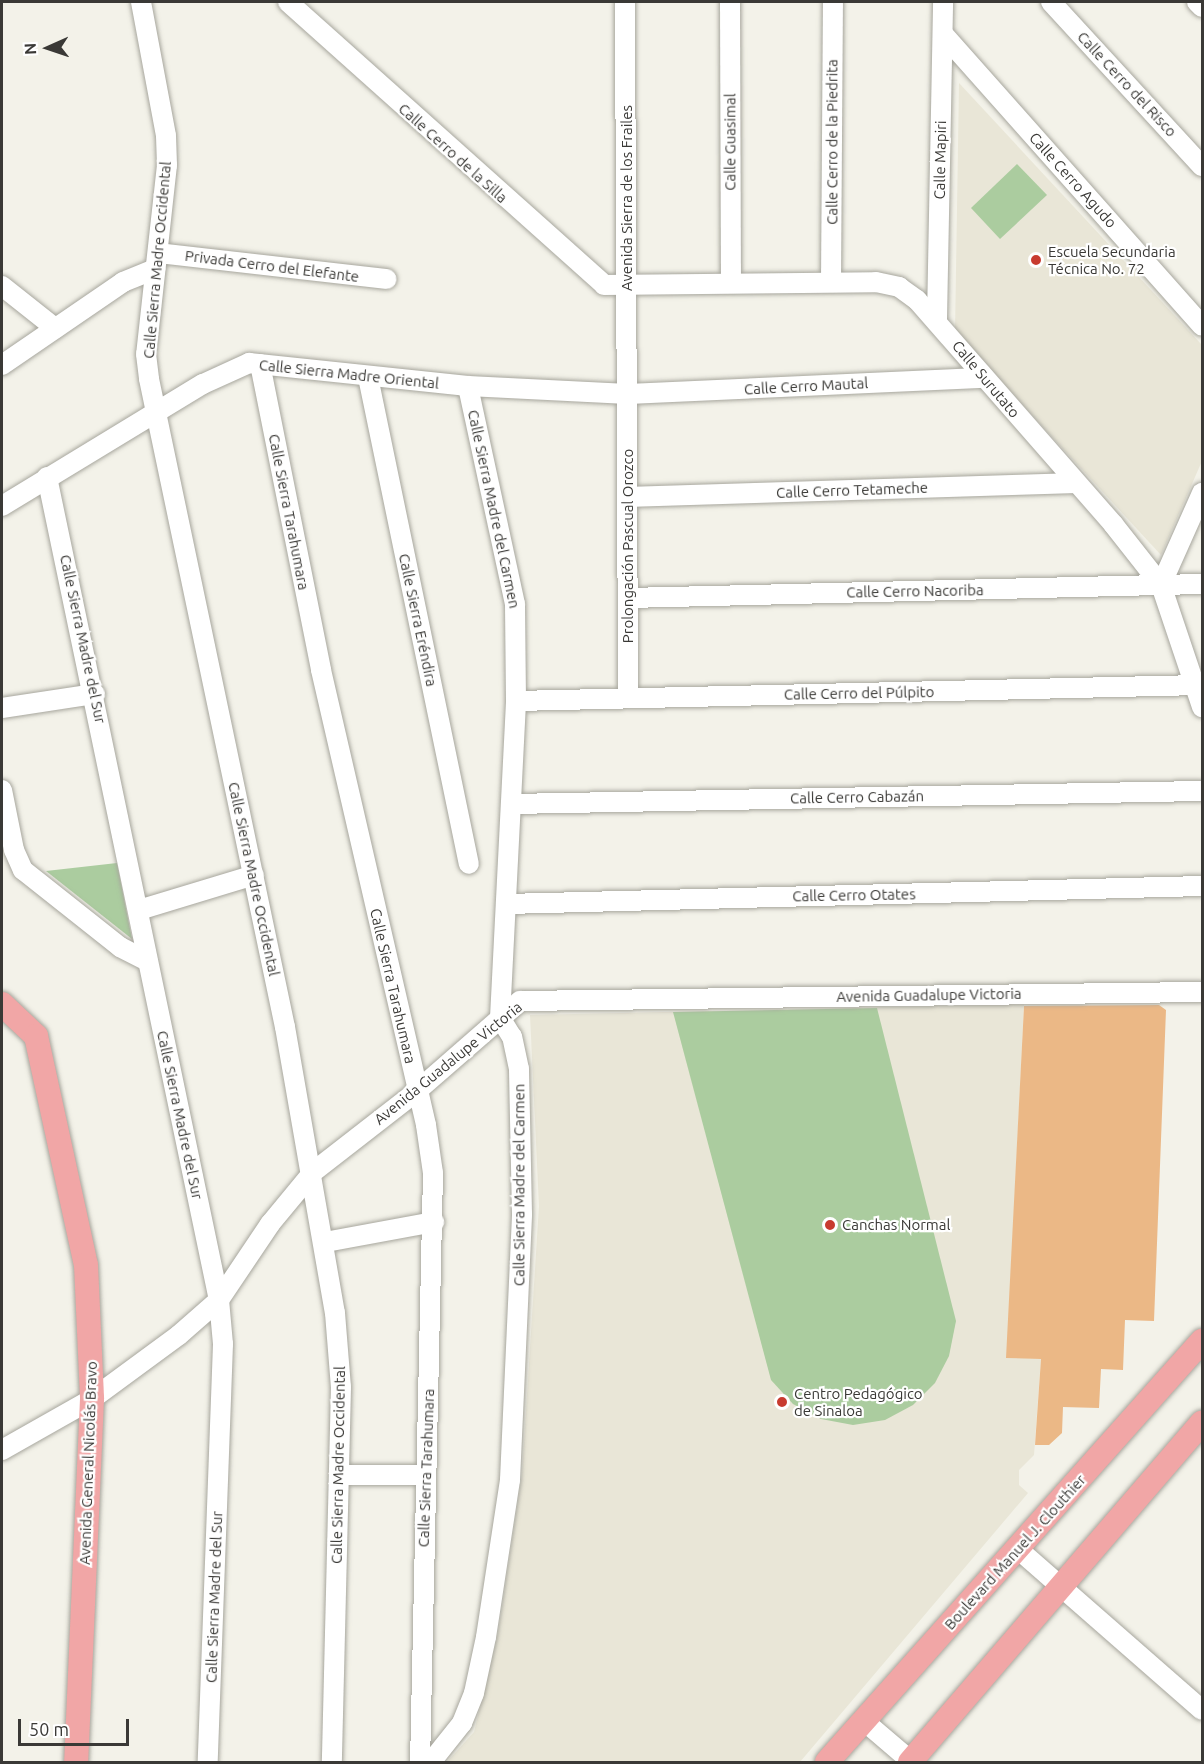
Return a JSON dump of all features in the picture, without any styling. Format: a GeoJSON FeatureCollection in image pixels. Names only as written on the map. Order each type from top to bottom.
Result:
{"type":"FeatureCollection","features":[{"type":"Feature","properties":{"kind":"main road","name":"Avenida General Nicolás Bravo"},"geometry":{"type":"LineString","coordinates":[[2,1004],[36,1036],[46,1067],[86,1265],[92,1399],[76,1762]]}},
{"type":"Feature","properties":{"kind":"main road","name":"Boulevard Manuel J. Clouthier"},"geometry":{"type":"LineString","coordinates":[[828,1762],[1203,1341]]}},
{"type":"Feature","properties":{"kind":"main road"},"geometry":{"type":"LineString","coordinates":[[911,1762],[1203,1422]]}},
{"type":"Feature","properties":{"kind":"street","name":"Calle Sierra Madre Occidental"},"geometry":{"type":"LineString","coordinates":[[141,2],[166,136],[167,165],[146,354],[313,1172],[325,1242],[341,1387],[333,1762]]}},
{"type":"Feature","properties":{"kind":"street","name":"Calle Cerro de la Silla"},"geometry":{"type":"LineString","coordinates":[[288,2],[583,270],[604,285],[628,287]]}},
{"type":"Feature","properties":{"kind":"street","name":"Avenida Sierra de los Frailes"},"geometry":{"type":"LineString","coordinates":[[625,2],[628,394]]}},
{"type":"Feature","properties":{"kind":"street","name":"Calle Guasimal"},"geometry":{"type":"LineString","coordinates":[[730,2],[731,283]]}},
{"type":"Feature","properties":{"kind":"street","name":"Calle Cerro de la Piedrita"},"geometry":{"type":"LineString","coordinates":[[831,282],[832,2]]}},
{"type":"Feature","properties":{"kind":"street","name":"Calle Mapiri"},"geometry":{"type":"LineString","coordinates":[[937,319],[943,2]]}},
{"type":"Feature","properties":{"kind":"street","name":"Calle Cerro del Risco"},"geometry":{"type":"LineString","coordinates":[[1051,2],[1203,166]]}},
{"type":"Feature","properties":{"kind":"street"},"geometry":{"type":"LineString","coordinates":[[1197,2],[1203,7]]}},
{"type":"Feature","properties":{"kind":"street","name":"Calle Cerro Agudo"},"geometry":{"type":"LineString","coordinates":[[942,34],[1203,326]]}},
{"type":"Feature","properties":{"kind":"street","name":"Privada Cerro del Elefante"},"geometry":{"type":"LineString","coordinates":[[156,261],[387,279]]}},
{"type":"Feature","properties":{"kind":"street"},"geometry":{"type":"LineString","coordinates":[[2,365],[156,261]]}},
{"type":"Feature","properties":{"kind":"street","name":"Calle Surutato"},"geometry":{"type":"LineString","coordinates":[[628,287],[731,283],[890,283],[917,300],[937,319],[984,378],[1113,524],[1161,585],[1199,685],[1203,707]]}},
{"type":"Feature","properties":{"kind":"street"},"geometry":{"type":"LineString","coordinates":[[2,286],[55,328]]}},
{"type":"Feature","properties":{"kind":"street","name":"Calle Sierra Madre Oriental"},"geometry":{"type":"LineString","coordinates":[[2,506],[232,368],[260,363],[368,377],[468,386],[628,394]]}},
{"type":"Feature","properties":{"kind":"street","name":"Calle Sierra Tarahumara"},"geometry":{"type":"LineString","coordinates":[[260,363],[321,670],[417,1091],[433,1173],[434,1222],[420,1762]]}},
{"type":"Feature","properties":{"kind":"street","name":"Calle Sierra Eréndira"},"geometry":{"type":"LineString","coordinates":[[368,377],[469,864]]}},
{"type":"Feature","properties":{"kind":"street","name":"Calle Cerro Mautal"},"geometry":{"type":"LineString","coordinates":[[628,394],[984,378]]}},
{"type":"Feature","properties":{"kind":"street","name":"Calle Sierra Madre del Carmen"},"geometry":{"type":"LineString","coordinates":[[431,1762],[462,1723],[474,1693],[510,1480],[522,1122],[512,1036],[500,1018],[516,701],[515,604],[468,386]]}},
{"type":"Feature","properties":{"kind":"street","name":"Prolongación Pascual Orozco"},"geometry":{"type":"LineString","coordinates":[[628,394],[628,698]]}},
{"type":"Feature","properties":{"kind":"street","name":"Calle Sierra Madre del Sur"},"geometry":{"type":"LineString","coordinates":[[47,477],[95,694],[219,1300],[223,1344],[208,1762]]}},
{"type":"Feature","properties":{"kind":"street","name":"Calle Cerro Tetameche"},"geometry":{"type":"LineString","coordinates":[[628,497],[1075,483]]}},
{"type":"Feature","properties":{"kind":"street"},"geometry":{"type":"LineString","coordinates":[[1161,585],[1203,493]]}},
{"type":"Feature","properties":{"kind":"street","name":"Calle Cerro Nacoriba"},"geometry":{"type":"LineString","coordinates":[[628,598],[1203,584]]}},
{"type":"Feature","properties":{"kind":"street","name":"Calle Cerro del Púlpito"},"geometry":{"type":"LineString","coordinates":[[516,701],[1199,685]]}},
{"type":"Feature","properties":{"kind":"street"},"geometry":{"type":"LineString","coordinates":[[2,708],[95,694]]}},
{"type":"Feature","properties":{"kind":"street"},"geometry":{"type":"LineString","coordinates":[[2,790],[14,850],[23,870],[36,884],[120,947],[148,961]]}},
{"type":"Feature","properties":{"kind":"street","name":"Calle Cerro Cabazán"},"geometry":{"type":"LineString","coordinates":[[511,804],[1203,791]]}},
{"type":"Feature","properties":{"kind":"street"},"geometry":{"type":"LineString","coordinates":[[140,910],[254,875]]}},
{"type":"Feature","properties":{"kind":"street","name":"Calle Cerro Otates"},"geometry":{"type":"LineString","coordinates":[[506,904],[1203,886]]}},
{"type":"Feature","properties":{"kind":"street","name":"Avenida Guadalupe Victoria"},"geometry":{"type":"LineString","coordinates":[[2,1450],[92,1399],[145,1363],[219,1300],[270,1224],[313,1172],[417,1091],[520,1001],[1203,992]]}},
{"type":"Feature","properties":{"kind":"street"},"geometry":{"type":"LineString","coordinates":[[325,1242],[434,1222]]}},
{"type":"Feature","properties":{"kind":"street"},"geometry":{"type":"LineString","coordinates":[[339,1475],[426,1475]]}},
{"type":"Feature","properties":{"kind":"street"},"geometry":{"type":"LineString","coordinates":[[1018,1549],[1203,1710]]}},
{"type":"Feature","properties":{"kind":"street"},"geometry":{"type":"LineString","coordinates":[[864,1721],[911,1762]]}},
{"type":"Feature","properties":{"kind":"shaded area"},"geometry":{"type":"Polygon","coordinates":[[[959,83],[1202,345],[1202,461],[1161,555],[955,332],[959,83]]]}},
{"type":"Feature","properties":{"kind":"shaded area","name":"Centro Pedagógico de Sinaloa"},"geometry":{"type":"Polygon","coordinates":[[[1024,1004],[1007,1357],[1041,1359],[1034,1455],[1019,1470],[1019,1485],[1028,1493],[800,1762],[447,1762],[474,1732],[498,1633],[522,1474],[539,1206],[530,1015],[1024,1004]]]}},
{"type":"Feature","properties":{"kind":"green space"},"geometry":{"type":"Polygon","coordinates":[[[1017,164],[1047,195],[1000,239],[971,208],[1017,164]]]}},
{"type":"Feature","properties":{"kind":"green space"},"geometry":{"type":"Polygon","coordinates":[[[117,863],[132,939],[46,871],[117,863]]]}},
{"type":"Feature","properties":{"kind":"green space","name":"Canchas Normal"},"geometry":{"type":"Polygon","coordinates":[[[877,1008],[956,1321],[949,1356],[935,1383],[913,1405],[885,1420],[853,1425],[821,1419],[793,1404],[771,1380],[673,1012],[877,1008]]]}},
{"type":"Feature","properties":{"kind":"building"},"geometry":{"type":"Polygon","coordinates":[[[1159,1005],[1166,1010],[1154,1321],[1125,1320],[1123,1370],[1101,1369],[1099,1408],[1063,1407],[1062,1433],[1049,1445],[1035,1445],[1041,1359],[1006,1358],[1024,1006],[1159,1005]]]}},
{"type":"Feature","properties":{"kind":"place","name":"Escuela Secundaria Técnica No. 72"},"geometry":{"type":"Point","coordinates":[1036,260]}},
{"type":"Feature","properties":{"kind":"place","name":"Canchas Normal"},"geometry":{"type":"Point","coordinates":[830,1225]}},
{"type":"Feature","properties":{"kind":"place","name":"Centro Pedagógico de Sinaloa"},"geometry":{"type":"Point","coordinates":[782,1402]}}]}
